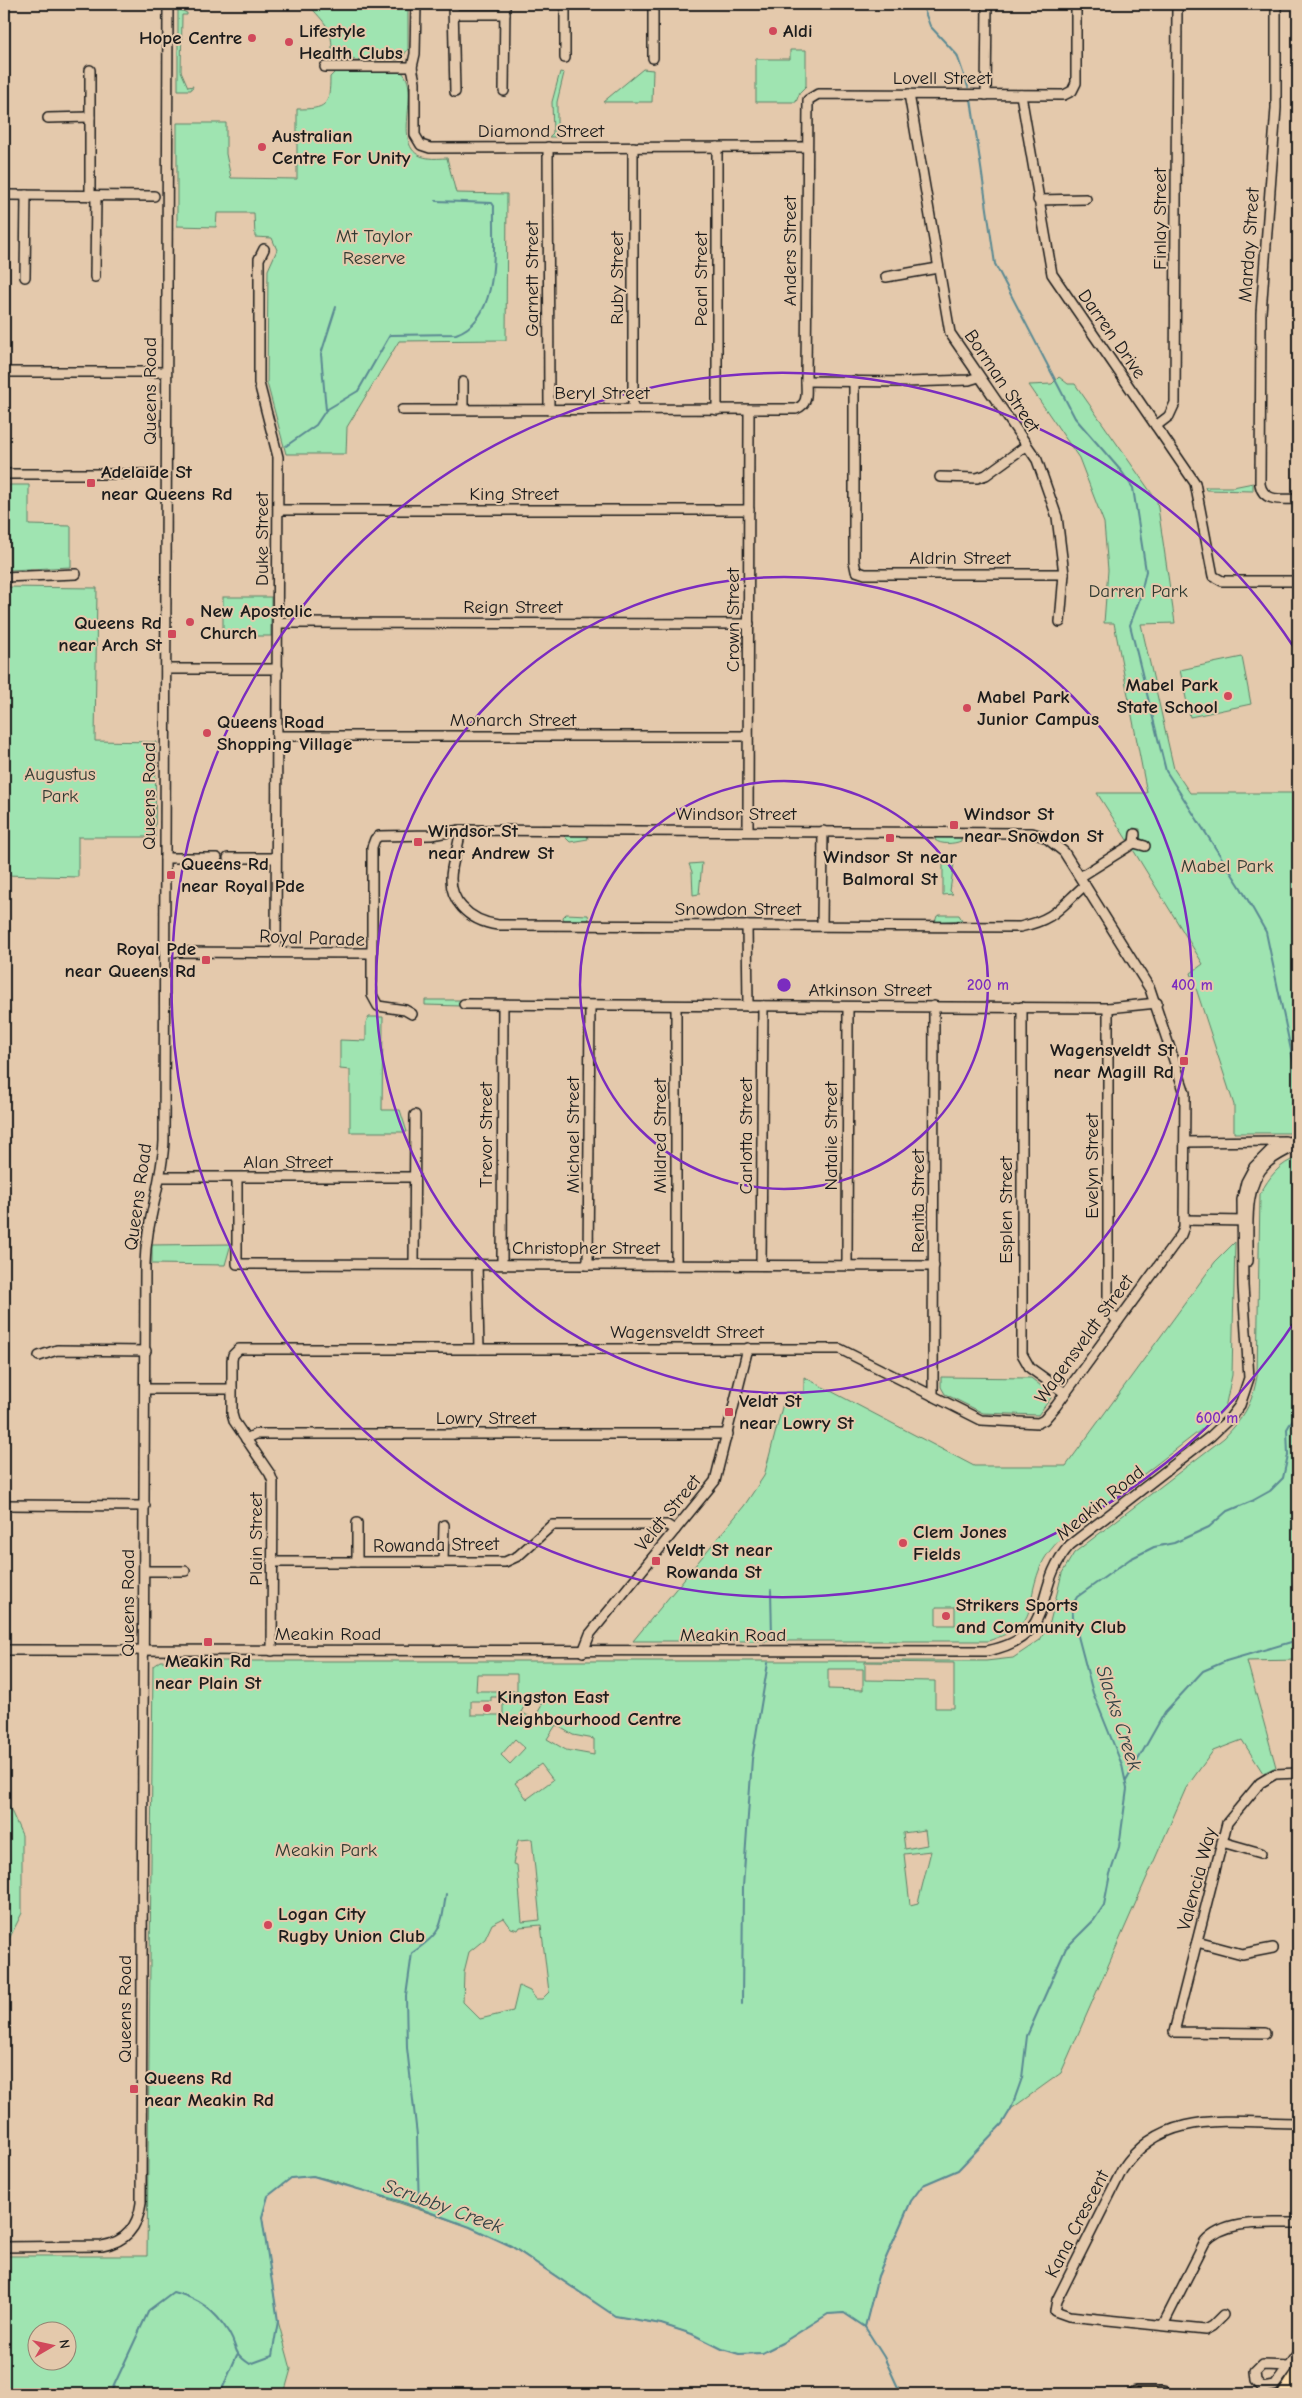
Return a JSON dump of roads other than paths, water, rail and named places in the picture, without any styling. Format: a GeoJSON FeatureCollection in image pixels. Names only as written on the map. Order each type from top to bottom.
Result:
{"type":"FeatureCollection","features":[{"type":"Feature","properties":{"kind":"highway"},"geometry":{"type":"LineString","coordinates":[[1136,2394],[1164,2394]]}},
{"type":"Feature","properties":{"kind":"main road"},"geometry":{"type":"LineString","coordinates":[[1284,2394],[1293,2369]]}},
{"type":"Feature","properties":{"kind":"street","name":"Queens Road"},"geometry":{"type":"LineString","coordinates":[[4,2247],[102,2246],[113,2244],[131,2232],[139,2216],[142,1751],[145,1651],[145,1245],[147,1228],[161,1177],[164,1141],[168,4]]}},
{"type":"Feature","properties":{"kind":"street","name":"Diamond Street"},"geometry":{"type":"LineString","coordinates":[[416,4],[415,54],[412,67],[415,82],[415,135],[421,146],[430,148],[806,148]]}},
{"type":"Feature","properties":{"kind":"street"},"geometry":{"type":"LineString","coordinates":[[454,4],[454,92]]}},
{"type":"Feature","properties":{"kind":"street"},"geometry":{"type":"LineString","coordinates":[[504,91],[505,4]]}},
{"type":"Feature","properties":{"kind":"street"},"geometry":{"type":"LineString","coordinates":[[565,4],[565,58]]}},
{"type":"Feature","properties":{"kind":"street"},"geometry":{"type":"LineString","coordinates":[[653,4],[653,58]]}},
{"type":"Feature","properties":{"kind":"street"},"geometry":{"type":"LineString","coordinates":[[986,95],[987,4]]}},
{"type":"Feature","properties":{"kind":"street","name":"Lovell Street"},"geometry":{"type":"LineString","coordinates":[[812,96],[818,94],[1064,95],[1072,92],[1076,83],[1076,4]]}},
{"type":"Feature","properties":{"kind":"street","name":"Finlay Street"},"geometry":{"type":"LineString","coordinates":[[1156,426],[1169,416],[1175,403],[1177,4]]}},
{"type":"Feature","properties":{"kind":"street","name":"Marday Street"},"geometry":{"type":"LineString","coordinates":[[1276,4],[1276,108],[1261,313],[1261,488],[1268,497],[1298,498]]}},
{"type":"Feature","properties":{"kind":"street"},"geometry":{"type":"LineString","coordinates":[[454,14],[505,14]]}},
{"type":"Feature","properties":{"kind":"street"},"geometry":{"type":"LineString","coordinates":[[325,67],[412,67]]}},
{"type":"Feature","properties":{"kind":"street"},"geometry":{"type":"LineString","coordinates":[[90,70],[95,278]]}},
{"type":"Feature","properties":{"kind":"street","name":"Borman Street"},"geometry":{"type":"LineString","coordinates":[[909,94],[950,333],[1037,460],[1057,516],[1064,574],[1060,622]]}},
{"type":"Feature","properties":{"kind":"street","name":"Darren Drive"},"geometry":{"type":"LineString","coordinates":[[1021,95],[1052,274],[1198,489],[1213,576],[1222,581],[1298,581]]}},
{"type":"Feature","properties":{"kind":"street","name":"Anders Street"},"geometry":{"type":"LineString","coordinates":[[802,407],[806,402],[806,108],[808,100],[812,96]]}},
{"type":"Feature","properties":{"kind":"street"},"geometry":{"type":"LineString","coordinates":[[48,118],[90,117]]}},
{"type":"Feature","properties":{"kind":"street","name":"Garnett Street"},"geometry":{"type":"LineString","coordinates":[[548,147],[549,410]]}},
{"type":"Feature","properties":{"kind":"street","name":"Ruby Street"},"geometry":{"type":"LineString","coordinates":[[633,147],[633,409]]}},
{"type":"Feature","properties":{"kind":"street","name":"Pearl Street"},"geometry":{"type":"LineString","coordinates":[[717,147],[717,410]]}},
{"type":"Feature","properties":{"kind":"street"},"geometry":{"type":"LineString","coordinates":[[4,195],[154,196]]}},
{"type":"Feature","properties":{"kind":"street"},"geometry":{"type":"LineString","coordinates":[[25,277],[26,195]]}},
{"type":"Feature","properties":{"kind":"street"},"geometry":{"type":"LineString","coordinates":[[1038,200],[1086,199]]}},
{"type":"Feature","properties":{"kind":"street","name":"Duke Street"},"geometry":{"type":"LineString","coordinates":[[264,249],[259,259],[259,382],[264,408],[277,448],[279,510],[276,952]]}},
{"type":"Feature","properties":{"kind":"street"},"geometry":{"type":"LineString","coordinates":[[886,277],[938,268]]}},
{"type":"Feature","properties":{"kind":"street"},"geometry":{"type":"LineString","coordinates":[[4,372],[166,372]]}},
{"type":"Feature","properties":{"kind":"street"},"geometry":{"type":"LineString","coordinates":[[806,380],[969,380],[979,377]]}},
{"type":"Feature","properties":{"kind":"street","name":"Aldrin Street"},"geometry":{"type":"LineString","coordinates":[[854,381],[854,561],[856,571],[865,574],[1064,574]]}},
{"type":"Feature","properties":{"kind":"street"},"geometry":{"type":"LineString","coordinates":[[463,382],[463,410]]}},
{"type":"Feature","properties":{"kind":"street","name":"Beryl Street"},"geometry":{"type":"LineString","coordinates":[[402,410],[796,410],[802,407]]}},
{"type":"Feature","properties":{"kind":"street","name":"Crown Street"},"geometry":{"type":"LineString","coordinates":[[748,831],[749,410]]}},
{"type":"Feature","properties":{"kind":"street"},"geometry":{"type":"LineString","coordinates":[[940,477],[977,478],[986,475],[1026,446]]}},
{"type":"Feature","properties":{"kind":"street"},"geometry":{"type":"LineString","coordinates":[[4,474],[166,474]]}},
{"type":"Feature","properties":{"kind":"street","name":"King Street"},"geometry":{"type":"LineString","coordinates":[[279,510],[749,510]]}},
{"type":"Feature","properties":{"kind":"street"},"geometry":{"type":"LineString","coordinates":[[4,577],[76,574]]}},
{"type":"Feature","properties":{"kind":"street","name":"Reign Street"},"geometry":{"type":"LineString","coordinates":[[278,623],[749,624]]}},
{"type":"Feature","properties":{"kind":"street"},"geometry":{"type":"LineString","coordinates":[[166,669],[278,669]]}},
{"type":"Feature","properties":{"kind":"street","name":"Monarch Street"},"geometry":{"type":"LineString","coordinates":[[277,736],[748,736]]}},
{"type":"Feature","properties":{"kind":"street","name":"Windsor Street"},"geometry":{"type":"LineString","coordinates":[[372,953],[372,847],[375,839],[386,835],[431,835],[460,830],[1032,833],[1056,844],[1064,852],[1082,881]]}},
{"type":"Feature","properties":{"kind":"street","name":"Snowdon Street"},"geometry":{"type":"LineString","coordinates":[[460,830],[460,842],[452,868],[452,889],[467,913],[486,923],[1020,927],[1048,920],[1058,913],[1082,881],[1135,838],[1145,846]]}},
{"type":"Feature","properties":{"kind":"street"},"geometry":{"type":"LineString","coordinates":[[822,925],[823,831]]}},
{"type":"Feature","properties":{"kind":"street"},"geometry":{"type":"LineString","coordinates":[[165,858],[217,858]]}},
{"type":"Feature","properties":{"kind":"street"},"geometry":{"type":"LineString","coordinates":[[228,858],[276,858]]}},
{"type":"Feature","properties":{"kind":"street","name":"Wagensveldt Street"},"geometry":{"type":"LineString","coordinates":[[237,1350],[244,1348],[840,1349],[987,1422],[1038,1423],[1047,1418],[1181,1235],[1185,1220],[1184,1086],[1157,1004],[1150,989],[1082,881]]}},
{"type":"Feature","properties":{"kind":"street"},"geometry":{"type":"LineString","coordinates":[[747,926],[748,1006]]}},
{"type":"Feature","properties":{"kind":"street","name":"Royal Parade"},"geometry":{"type":"LineString","coordinates":[[164,952],[372,953],[372,995],[374,1002],[384,1008],[404,1010],[412,1014]]}},
{"type":"Feature","properties":{"kind":"street","name":"Atkinson Street"},"geometry":{"type":"LineString","coordinates":[[464,1004],[1108,1008],[1157,1004]]}},
{"type":"Feature","properties":{"kind":"street","name":"Trevor Street"},"geometry":{"type":"LineString","coordinates":[[502,1264],[504,1005]]}},
{"type":"Feature","properties":{"kind":"street","name":"Michael Street"},"geometry":{"type":"LineString","coordinates":[[588,1264],[590,1006]]}},
{"type":"Feature","properties":{"kind":"street","name":"Mildred Street"},"geometry":{"type":"LineString","coordinates":[[676,1006],[676,1265]]}},
{"type":"Feature","properties":{"kind":"street","name":"Carlotta Street"},"geometry":{"type":"LineString","coordinates":[[761,1265],[763,1006]]}},
{"type":"Feature","properties":{"kind":"street","name":"Renita Street"},"geometry":{"type":"LineString","coordinates":[[933,1396],[934,1006]]}},
{"type":"Feature","properties":{"kind":"street","name":"Natalie Street"},"geometry":{"type":"LineString","coordinates":[[847,1265],[848,1007]]}},
{"type":"Feature","properties":{"kind":"street","name":"Esplen Street"},"geometry":{"type":"LineString","coordinates":[[1022,1007],[1022,1354],[1024,1362],[1030,1368],[1065,1393]]}},
{"type":"Feature","properties":{"kind":"street","name":"Evelyn Street"},"geometry":{"type":"LineString","coordinates":[[1108,1008],[1108,1306],[1110,1313],[1118,1321]]}},
{"type":"Feature","properties":{"kind":"street"},"geometry":{"type":"LineString","coordinates":[[414,1264],[415,1115]]}},
{"type":"Feature","properties":{"kind":"street"},"geometry":{"type":"LineString","coordinates":[[1185,1142],[1296,1142]]}},
{"type":"Feature","properties":{"kind":"street","name":"Meakin Road"},"geometry":{"type":"LineString","coordinates":[[4,1650],[987,1651],[1009,1647],[1022,1640],[1033,1629],[1042,1612],[1052,1571],[1059,1557],[1070,1545],[1211,1436],[1230,1418],[1240,1405],[1249,1378],[1244,1299],[1246,1221],[1244,1190],[1254,1167],[1271,1150],[1296,1142]]}},
{"type":"Feature","properties":{"kind":"street","name":"Alan Street"},"geometry":{"type":"LineString","coordinates":[[161,1177],[414,1177]]}},
{"type":"Feature","properties":{"kind":"street","name":"Christopher Street"},"geometry":{"type":"LineString","coordinates":[[237,1178],[237,1264],[934,1266]]}},
{"type":"Feature","properties":{"kind":"street"},"geometry":{"type":"LineString","coordinates":[[1185,1220],[1246,1221]]}},
{"type":"Feature","properties":{"kind":"street"},"geometry":{"type":"LineString","coordinates":[[477,1264],[479,1349]]}},
{"type":"Feature","properties":{"kind":"street","name":"Veldt Street"},"geometry":{"type":"LineString","coordinates":[[583,1652],[590,1634],[715,1481],[748,1348]]}},
{"type":"Feature","properties":{"kind":"street"},"geometry":{"type":"LineString","coordinates":[[39,1356],[57,1350],[146,1350]]}},
{"type":"Feature","properties":{"kind":"street","name":"Plain Street"},"geometry":{"type":"LineString","coordinates":[[237,1350],[232,1360],[232,1414],[246,1439],[270,1474],[273,1482],[272,1651]]}},
{"type":"Feature","properties":{"kind":"street"},"geometry":{"type":"LineString","coordinates":[[146,1389],[232,1389]]}},
{"type":"Feature","properties":{"kind":"street","name":"Lowry Street"},"geometry":{"type":"LineString","coordinates":[[246,1439],[256,1434],[728,1434]]}},
{"type":"Feature","properties":{"kind":"street"},"geometry":{"type":"LineString","coordinates":[[5,1505],[145,1506]]}},
{"type":"Feature","properties":{"kind":"street"},"geometry":{"type":"LineString","coordinates":[[357,1523],[357,1562]]}},
{"type":"Feature","properties":{"kind":"street"},"geometry":{"type":"LineString","coordinates":[[444,1525],[444,1562]]}},
{"type":"Feature","properties":{"kind":"street","name":"Rowanda Street"},"geometry":{"type":"LineString","coordinates":[[272,1562],[513,1560],[552,1526],[667,1525],[675,1530]]}},
{"type":"Feature","properties":{"kind":"street"},"geometry":{"type":"LineString","coordinates":[[145,1571],[185,1572]]}},
{"type":"Feature","properties":{"kind":"street","name":"Valencia Way"},"geometry":{"type":"LineString","coordinates":[[1265,2033],[1174,2032],[1227,1823],[1260,1782],[1275,1774],[1298,1773]]}},
{"type":"Feature","properties":{"kind":"street"},"geometry":{"type":"LineString","coordinates":[[1222,1842],[1262,1853]]}},
{"type":"Feature","properties":{"kind":"street"},"geometry":{"type":"LineString","coordinates":[[1197,1942],[1242,1954],[1273,1948]]}},
{"type":"Feature","properties":{"kind":"street","name":"Kana Crescent"},"geometry":{"type":"LineString","coordinates":[[1223,2315],[1205,2330],[1068,2316],[1055,2311],[1057,2300],[1122,2170],[1133,2152],[1149,2139],[1186,2124],[1298,2123]]}},
{"type":"Feature","properties":{"kind":"street"},"geometry":{"type":"LineString","coordinates":[[1163,2325],[1205,2242],[1213,2234],[1222,2228],[1233,2226],[1298,2223]]}},
{"type":"Feature","properties":{"kind":"street"},"geometry":{"type":"LineString","coordinates":[[1293,2369],[1298,2353]]}},
{"type":"Feature","properties":{"kind":"waterway"},"geometry":{"type":"LineString","coordinates":[[922,4],[930,26],[957,55],[968,87]]}},
{"type":"Feature","properties":{"kind":"waterway"},"geometry":{"type":"LineString","coordinates":[[971,99],[995,264],[1075,418],[1122,472],[1133,488],[1146,571],[1139,601],[1130,625],[1166,771],[1241,888],[1266,932],[1298,1083]]}},
{"type":"Feature","properties":{"kind":"waterway"},"geometry":{"type":"LineString","coordinates":[[286,446],[316,425],[326,410],[358,391],[390,335],[456,334],[471,325],[481,313],[488,296],[492,278],[494,206],[492,203],[436,201]]}},
{"type":"Feature","properties":{"kind":"waterway"},"geometry":{"type":"LineString","coordinates":[[326,410],[321,354],[336,307]]}},
{"type":"Feature","properties":{"kind":"waterway","name":"Slacks Creek"},"geometry":{"type":"LineString","coordinates":[[865,2327],[878,2276],[911,2201],[923,2185],[958,2170],[1002,2124],[1011,2109],[1022,2078],[1027,2036],[1066,1948],[1094,1920],[1104,1905],[1110,1874],[1119,1847],[1127,1789],[1122,1765],[1093,1693],[1073,1617],[1072,1606],[1077,1597],[1130,1559],[1154,1547],[1174,1543],[1209,1527],[1226,1512],[1270,1491],[1283,1478],[1288,1455],[1287,1429],[1293,1419],[1298,1417]]}},
{"type":"Feature","properties":{"kind":"waterway"},"geometry":{"type":"LineString","coordinates":[[771,1590],[772,1637]]}},
{"type":"Feature","properties":{"kind":"waterway"},"geometry":{"type":"LineString","coordinates":[[1126,1781],[1165,1712],[1203,1671],[1226,1661],[1298,1640]]}},
{"type":"Feature","properties":{"kind":"waterway"},"geometry":{"type":"LineString","coordinates":[[742,2004],[743,1887],[752,1759],[768,1663]]}},
{"type":"Feature","properties":{"kind":"waterway"},"geometry":{"type":"LineString","coordinates":[[419,2208],[417,2135],[407,2048],[406,1996],[412,1953],[429,1940],[438,1929],[443,1915],[446,1894]]}},
{"type":"Feature","properties":{"kind":"waterway","name":"Scrubby Creek"},"geometry":{"type":"LineString","coordinates":[[110,2394],[149,2310],[173,2292],[198,2302],[212,2312],[224,2325],[238,2353],[250,2364],[272,2356],[278,2321],[262,2217],[268,2196],[291,2178],[313,2176],[399,2201],[470,2227],[511,2246],[615,2316],[661,2324],[692,2334],[722,2349],[739,2354],[762,2353],[782,2343],[828,2314],[844,2313],[865,2327],[884,2357],[901,2394]]}},
{"type":"Feature","properties":{"kind":"waterway","name":"Scrubby Creek"},"geometry":{"type":"LineString","coordinates":[[220,2394],[237,2355]]}},
{"type":"Feature","properties":{"kind":"place","name":"Aldi"},"geometry":{"type":"Point","coordinates":[773,31]}},
{"type":"Feature","properties":{"kind":"place","name":"Hope Centre"},"geometry":{"type":"Point","coordinates":[252,38]}},
{"type":"Feature","properties":{"kind":"place","name":"Lifestyle Health Clubs"},"geometry":{"type":"Point","coordinates":[289,42]}},
{"type":"Feature","properties":{"kind":"place","name":"Australian Centre For Unity"},"geometry":{"type":"Point","coordinates":[262,147]}},
{"type":"Feature","properties":{"kind":"place","name":"Adelaide St near Queens Rd"},"geometry":{"type":"Point","coordinates":[91,483]}},
{"type":"Feature","properties":{"kind":"place","name":"New Apostolic Church"},"geometry":{"type":"Point","coordinates":[190,622]}},
{"type":"Feature","properties":{"kind":"place","name":"Queens Rd near Arch St"},"geometry":{"type":"Point","coordinates":[172,634]}},
{"type":"Feature","properties":{"kind":"place","name":"Mabel Park State School"},"geometry":{"type":"Point","coordinates":[1228,696]}},
{"type":"Feature","properties":{"kind":"place","name":"Mabel Park Junior Campus"},"geometry":{"type":"Point","coordinates":[967,708]}},
{"type":"Feature","properties":{"kind":"place","name":"Queens Road Shopping Village"},"geometry":{"type":"Point","coordinates":[207,733]}},
{"type":"Feature","properties":{"kind":"place","name":"Windsor St near Snowdon St"},"geometry":{"type":"Point","coordinates":[954,825]}},
{"type":"Feature","properties":{"kind":"place","name":"Windsor St near Balmoral St"},"geometry":{"type":"Point","coordinates":[890,838]}},
{"type":"Feature","properties":{"kind":"place","name":"Windsor St near Andrew St"},"geometry":{"type":"Point","coordinates":[418,842]}},
{"type":"Feature","properties":{"kind":"place","name":"Queens Rd near Royal Pde"},"geometry":{"type":"Point","coordinates":[171,875]}},
{"type":"Feature","properties":{"kind":"place","name":"Royal Pde near Queens Rd"},"geometry":{"type":"Point","coordinates":[206,960]}},
{"type":"Feature","properties":{"kind":"place","name":"Wagensveldt St near Magill Rd"},"geometry":{"type":"Point","coordinates":[1184,1061]}},
{"type":"Feature","properties":{"kind":"place","name":"Veldt St near Lowry St"},"geometry":{"type":"Point","coordinates":[729,1412]}},
{"type":"Feature","properties":{"kind":"place","name":"Clem Jones Fields"},"geometry":{"type":"Point","coordinates":[903,1543]}},
{"type":"Feature","properties":{"kind":"place","name":"Veldt St near Rowanda St"},"geometry":{"type":"Point","coordinates":[656,1561]}},
{"type":"Feature","properties":{"kind":"place","name":"Strikers Sports and Community Club"},"geometry":{"type":"Point","coordinates":[946,1616]}},
{"type":"Feature","properties":{"kind":"place","name":"Meakin Rd near Plain St"},"geometry":{"type":"Point","coordinates":[208,1642]}},
{"type":"Feature","properties":{"kind":"place","name":"Kingston East Neighbourhood Centre"},"geometry":{"type":"Point","coordinates":[487,1708]}},
{"type":"Feature","properties":{"kind":"place","name":"Logan City Rugby Union Club"},"geometry":{"type":"Point","coordinates":[268,1925]}},
{"type":"Feature","properties":{"kind":"place","name":"Queens Rd near Meakin Rd"},"geometry":{"type":"Point","coordinates":[134,2089]}},
{"type":"Feature","properties":{"kind":"park label","name":"Mt Taylor Reserve"},"geometry":{"type":"Point","coordinates":[374,247]}},
{"type":"Feature","properties":{"kind":"park label","name":"Darren Park"},"geometry":{"type":"Point","coordinates":[1138,591]}},
{"type":"Feature","properties":{"kind":"park label","name":"Augustus Park"},"geometry":{"type":"Point","coordinates":[60,785]}},
{"type":"Feature","properties":{"kind":"park label","name":"Mabel Park"},"geometry":{"type":"Point","coordinates":[1227,866]}},
{"type":"Feature","properties":{"kind":"park label","name":"Meakin Park"},"geometry":{"type":"Point","coordinates":[326,1850]}}]}
